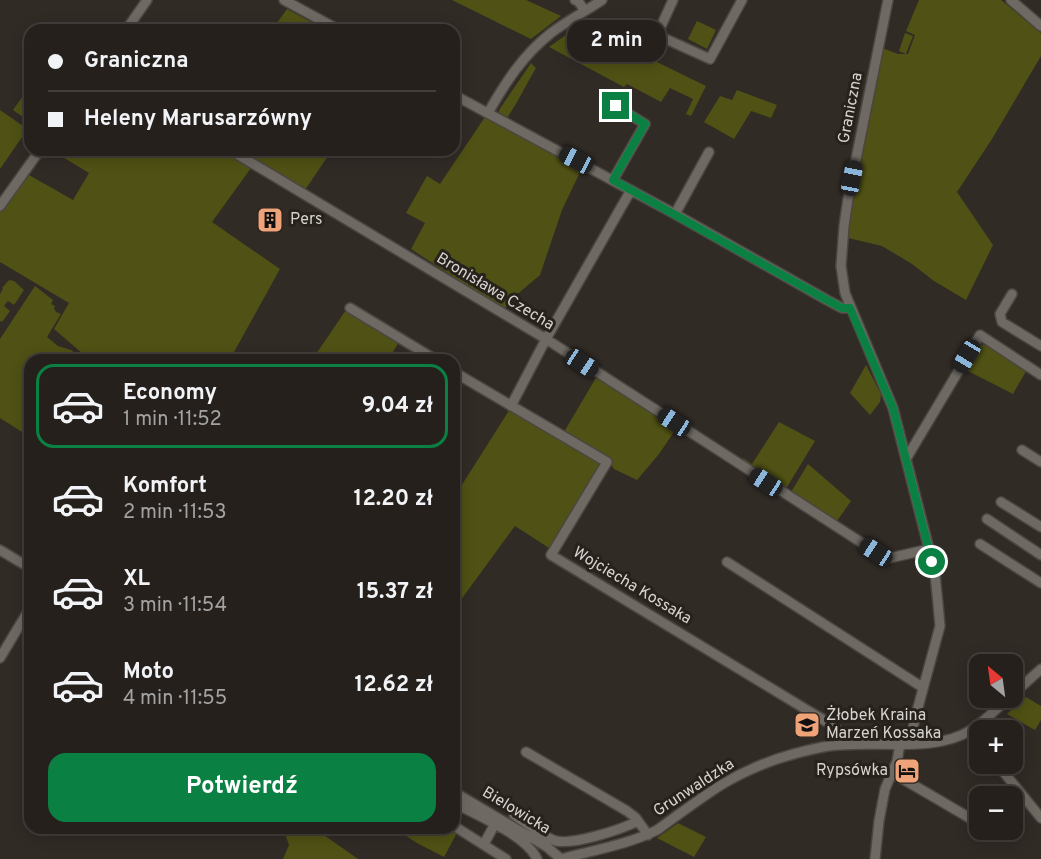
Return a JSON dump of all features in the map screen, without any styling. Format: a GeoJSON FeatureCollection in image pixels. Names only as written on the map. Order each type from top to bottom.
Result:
{"type":"FeatureCollection","features":[{"type":"Feature","properties":{"kind":"street"},"geometry":{"type":"LineString","coordinates":[[130,24],[147,0]]}},
{"type":"Feature","properties":{"kind":"street"},"geometry":{"type":"LineString","coordinates":[[284,0],[328,24]]}},
{"type":"Feature","properties":{"kind":"street"},"geometry":{"type":"LineString","coordinates":[[575,0],[585,11]]}},
{"type":"Feature","properties":{"kind":"street"},"geometry":{"type":"LineString","coordinates":[[488,113],[519,63],[530,51],[550,34],[603,0]]}},
{"type":"Feature","properties":{"kind":"street"},"geometry":{"type":"LineString","coordinates":[[673,0],[657,35],[710,59],[742,0]]}},
{"type":"Feature","properties":{"kind":"street","name":"Graniczna"},"geometry":{"type":"LineString","coordinates":[[888,0],[850,189],[841,266],[850,308],[893,408],[936,580],[939,626],[922,687],[912,743]]}},
{"type":"Feature","properties":{"kind":"street"},"geometry":{"type":"LineString","coordinates":[[1012,1],[1041,26]]}},
{"type":"Feature","properties":{"kind":"street"},"geometry":{"type":"LineString","coordinates":[[460,98],[675,214],[842,308],[850,308]]}},
{"type":"Feature","properties":{"kind":"street"},"geometry":{"type":"LineString","coordinates":[[613,180],[645,124],[616,106]]}},
{"type":"Feature","properties":{"kind":"street"},"geometry":{"type":"LineString","coordinates":[[675,214],[709,152]]}},
{"type":"Feature","properties":{"kind":"street"},"geometry":{"type":"LineString","coordinates":[[0,206],[36,156]]}},
{"type":"Feature","properties":{"kind":"street","name":"Bronisława Czecha"},"geometry":{"type":"LineString","coordinates":[[240,156],[546,339],[876,552],[890,558],[929,549]]}},
{"type":"Feature","properties":{"kind":"street"},"geometry":{"type":"LineString","coordinates":[[460,376],[511,406],[546,339],[631,190]]}},
{"type":"Feature","properties":{"kind":"street"},"geometry":{"type":"LineString","coordinates":[[1012,294],[1000,314],[1002,322],[1041,345]]}},
{"type":"Feature","properties":{"kind":"street"},"geometry":{"type":"LineString","coordinates":[[350,308],[426,354]]}},
{"type":"Feature","properties":{"kind":"street"},"geometry":{"type":"LineString","coordinates":[[906,459],[980,335],[1041,375]]}},
{"type":"Feature","properties":{"kind":"street","name":"Wojciecha Kossaka"},"geometry":{"type":"LineString","coordinates":[[511,406],[607,462],[551,555],[802,707],[839,731],[847,739],[848,744]]}},
{"type":"Feature","properties":{"kind":"street"},"geometry":{"type":"LineString","coordinates":[[1022,450],[1041,462]]}},
{"type":"Feature","properties":{"kind":"street"},"geometry":{"type":"LineString","coordinates":[[1001,502],[1041,527]]}},
{"type":"Feature","properties":{"kind":"street"},"geometry":{"type":"LineString","coordinates":[[987,519],[1041,555]]}},
{"type":"Feature","properties":{"kind":"street"},"geometry":{"type":"LineString","coordinates":[[980,544],[1041,583]]}},
{"type":"Feature","properties":{"kind":"street"},"geometry":{"type":"LineString","coordinates":[[0,550],[24,564]]}},
{"type":"Feature","properties":{"kind":"street"},"geometry":{"type":"LineString","coordinates":[[727,562],[922,687]]}},
{"type":"Feature","properties":{"kind":"street"},"geometry":{"type":"LineString","coordinates":[[0,658],[24,618]]}},
{"type":"Feature","properties":{"kind":"street","name":"Grunwaldzka"},"geometry":{"type":"LineString","coordinates":[[1023,685],[1041,669]]}},
{"type":"Feature","properties":{"kind":"street","name":"Grunwaldzka"},"geometry":{"type":"LineString","coordinates":[[983,720],[997,708]]}},
{"type":"Feature","properties":{"kind":"street","name":"Grunwaldzka"},"geometry":{"type":"LineString","coordinates":[[561,859],[631,842],[648,835],[721,785],[773,760],[832,745],[900,744],[945,740],[969,731]]}},
{"type":"Feature","properties":{"kind":"street"},"geometry":{"type":"LineString","coordinates":[[874,859],[885,789],[897,761],[900,744]]}},
{"type":"Feature","properties":{"kind":"street"},"geometry":{"type":"LineString","coordinates":[[525,752],[627,811],[648,835]]}},
{"type":"Feature","properties":{"kind":"street"},"geometry":{"type":"LineString","coordinates":[[891,772],[969,818]]}},
{"type":"Feature","properties":{"kind":"street"},"geometry":{"type":"LineString","coordinates":[[1004,774],[1041,818]]}},
{"type":"Feature","properties":{"kind":"street","name":"Bielowicka"},"geometry":{"type":"LineString","coordinates":[[460,796],[497,821],[547,848],[561,859]]}},
{"type":"Feature","properties":{"kind":"street"},"geometry":{"type":"LineString","coordinates":[[460,805],[497,821],[528,845],[537,859]]}},
{"type":"Feature","properties":{"kind":"street"},"geometry":{"type":"LineString","coordinates":[[514,815],[553,840],[561,842],[625,827],[638,821]]}},
{"type":"Feature","properties":{"kind":"street"},"geometry":{"type":"LineString","coordinates":[[484,844],[497,821]]}},
{"type":"Feature","properties":{"kind":"street"},"geometry":{"type":"LineString","coordinates":[[460,830],[506,859]]}},
{"type":"Feature","properties":{"kind":"shaded area"},"geometry":{"type":"Polygon","coordinates":[[[452,0],[526,0],[561,16],[531,39],[452,0]]]}},
{"type":"Feature","properties":{"kind":"shaded area"},"geometry":{"type":"Polygon","coordinates":[[[919,0],[1001,0],[1041,33],[1041,56],[992,139],[957,192],[993,245],[966,300],[882,246],[848,238],[857,168],[882,48],[898,54],[908,54],[915,35],[906,31],[919,0]]]}},
{"type":"Feature","properties":{"kind":"shaded area"},"geometry":{"type":"Polygon","coordinates":[[[287,9],[315,24],[276,24],[287,9]]]}},
{"type":"Feature","properties":{"kind":"shaded area"},"geometry":{"type":"Polygon","coordinates":[[[697,21],[716,30],[707,49],[688,39],[697,21]]]}},
{"type":"Feature","properties":{"kind":"shaded area"},"geometry":{"type":"Polygon","coordinates":[[[581,25],[706,86],[691,116],[686,114],[693,99],[670,88],[661,102],[627,84],[624,87],[549,47],[574,29],[581,29],[581,25]]]}},
{"type":"Feature","properties":{"kind":"shaded area"},"geometry":{"type":"Polygon","coordinates":[[[905,33],[913,36],[906,54],[899,51],[905,33]]]}},
{"type":"Feature","properties":{"kind":"shaded area"},"geometry":{"type":"Polygon","coordinates":[[[531,63],[536,68],[507,118],[499,113],[499,110],[531,63]]]}},
{"type":"Feature","properties":{"kind":"shaded area"},"geometry":{"type":"Polygon","coordinates":[[[737,90],[777,105],[771,118],[751,111],[734,139],[704,122],[720,96],[732,100],[737,90]]]}},
{"type":"Feature","properties":{"kind":"shaded area"},"geometry":{"type":"Polygon","coordinates":[[[24,94],[24,118],[13,110],[24,94]]]}},
{"type":"Feature","properties":{"kind":"shaded area"},"geometry":{"type":"Polygon","coordinates":[[[0,110],[24,127],[24,134],[0,169],[0,110]]]}},
{"type":"Feature","properties":{"kind":"shaded area"},"geometry":{"type":"Polygon","coordinates":[[[485,117],[582,168],[562,210],[540,275],[514,297],[504,310],[411,249],[425,223],[406,213],[427,176],[440,184],[485,117]]]}},
{"type":"Feature","properties":{"kind":"shaded area"},"geometry":{"type":"Polygon","coordinates":[[[61,156],[230,156],[251,168],[212,222],[280,269],[234,352],[237,354],[83,354],[54,329],[69,303],[0,262],[0,211],[29,175],[73,200],[89,173],[61,156]]]}},
{"type":"Feature","properties":{"kind":"shaded area"},"geometry":{"type":"Polygon","coordinates":[[[248,156],[328,156],[305,190],[248,156]]]}},
{"type":"Feature","properties":{"kind":"shaded area"},"geometry":{"type":"Polygon","coordinates":[[[9,280],[14,281],[24,290],[14,305],[8,301],[4,306],[10,311],[2,322],[0,321],[0,294],[9,280]]]}},
{"type":"Feature","properties":{"kind":"shaded area"},"geometry":{"type":"Polygon","coordinates":[[[35,286],[53,300],[51,304],[55,306],[56,312],[61,314],[47,337],[58,346],[77,354],[24,354],[24,433],[0,418],[0,339],[35,286]]]}},
{"type":"Feature","properties":{"kind":"shaded area"},"geometry":{"type":"Polygon","coordinates":[[[346,310],[399,342],[392,354],[316,354],[346,310]]]}},
{"type":"Feature","properties":{"kind":"shaded area"},"geometry":{"type":"Polygon","coordinates":[[[990,344],[1028,368],[1013,394],[964,369],[977,346],[990,344]]]}},
{"type":"Feature","properties":{"kind":"shaded area"},"geometry":{"type":"Polygon","coordinates":[[[866,365],[881,394],[880,402],[870,415],[850,393],[866,365]]]}},
{"type":"Feature","properties":{"kind":"shaded area"},"geometry":{"type":"Polygon","coordinates":[[[597,376],[676,429],[637,480],[614,469],[610,463],[564,432],[597,376]]]}},
{"type":"Feature","properties":{"kind":"shaded area"},"geometry":{"type":"Polygon","coordinates":[[[510,409],[600,464],[549,548],[515,526],[460,601],[460,488],[510,409]]]}},
{"type":"Feature","properties":{"kind":"shaded area"},"geometry":{"type":"Polygon","coordinates":[[[779,422],[815,441],[787,487],[782,488],[744,465],[743,458],[752,464],[779,422]]]}},
{"type":"Feature","properties":{"kind":"shaded area"},"geometry":{"type":"Polygon","coordinates":[[[808,464],[851,501],[837,521],[791,492],[808,464]]]}},
{"type":"Feature","properties":{"kind":"shaded area"},"geometry":{"type":"Polygon","coordinates":[[[1026,697],[1041,706],[1041,720],[1035,730],[1023,723],[1023,720],[1018,720],[1007,714],[1014,708],[1023,708],[1023,700],[1026,697]]]}},
{"type":"Feature","properties":{"kind":"shaded area"},"geometry":{"type":"Polygon","coordinates":[[[678,823],[706,837],[694,857],[657,838],[678,823]]]}},
{"type":"Feature","properties":{"kind":"shaded area"},"geometry":{"type":"Polygon","coordinates":[[[285,834],[323,834],[358,859],[283,859],[289,845],[285,834]]]}},
{"type":"Feature","properties":{"kind":"shaded area"},"geometry":{"type":"Polygon","coordinates":[[[403,834],[456,834],[444,857],[403,834]]]}},
{"type":"Feature","properties":{"kind":"place","name":"Pers"},"geometry":{"type":"Point","coordinates":[270,220]}},
{"type":"Feature","properties":{"kind":"place","name":"Żłobek Kraina Marzeń Kossaka"},"geometry":{"type":"Point","coordinates":[807,725]}},
{"type":"Feature","properties":{"kind":"place","name":"Rypsówka"},"geometry":{"type":"Point","coordinates":[907,771]}},
{"type":"Feature","properties":{"kind":"route"},"geometry":{"type":"LineString","coordinates":[[616,106],[645,124],[613,180],[827,300],[842,308],[850,308],[893,408],[932,562]]}}]}
